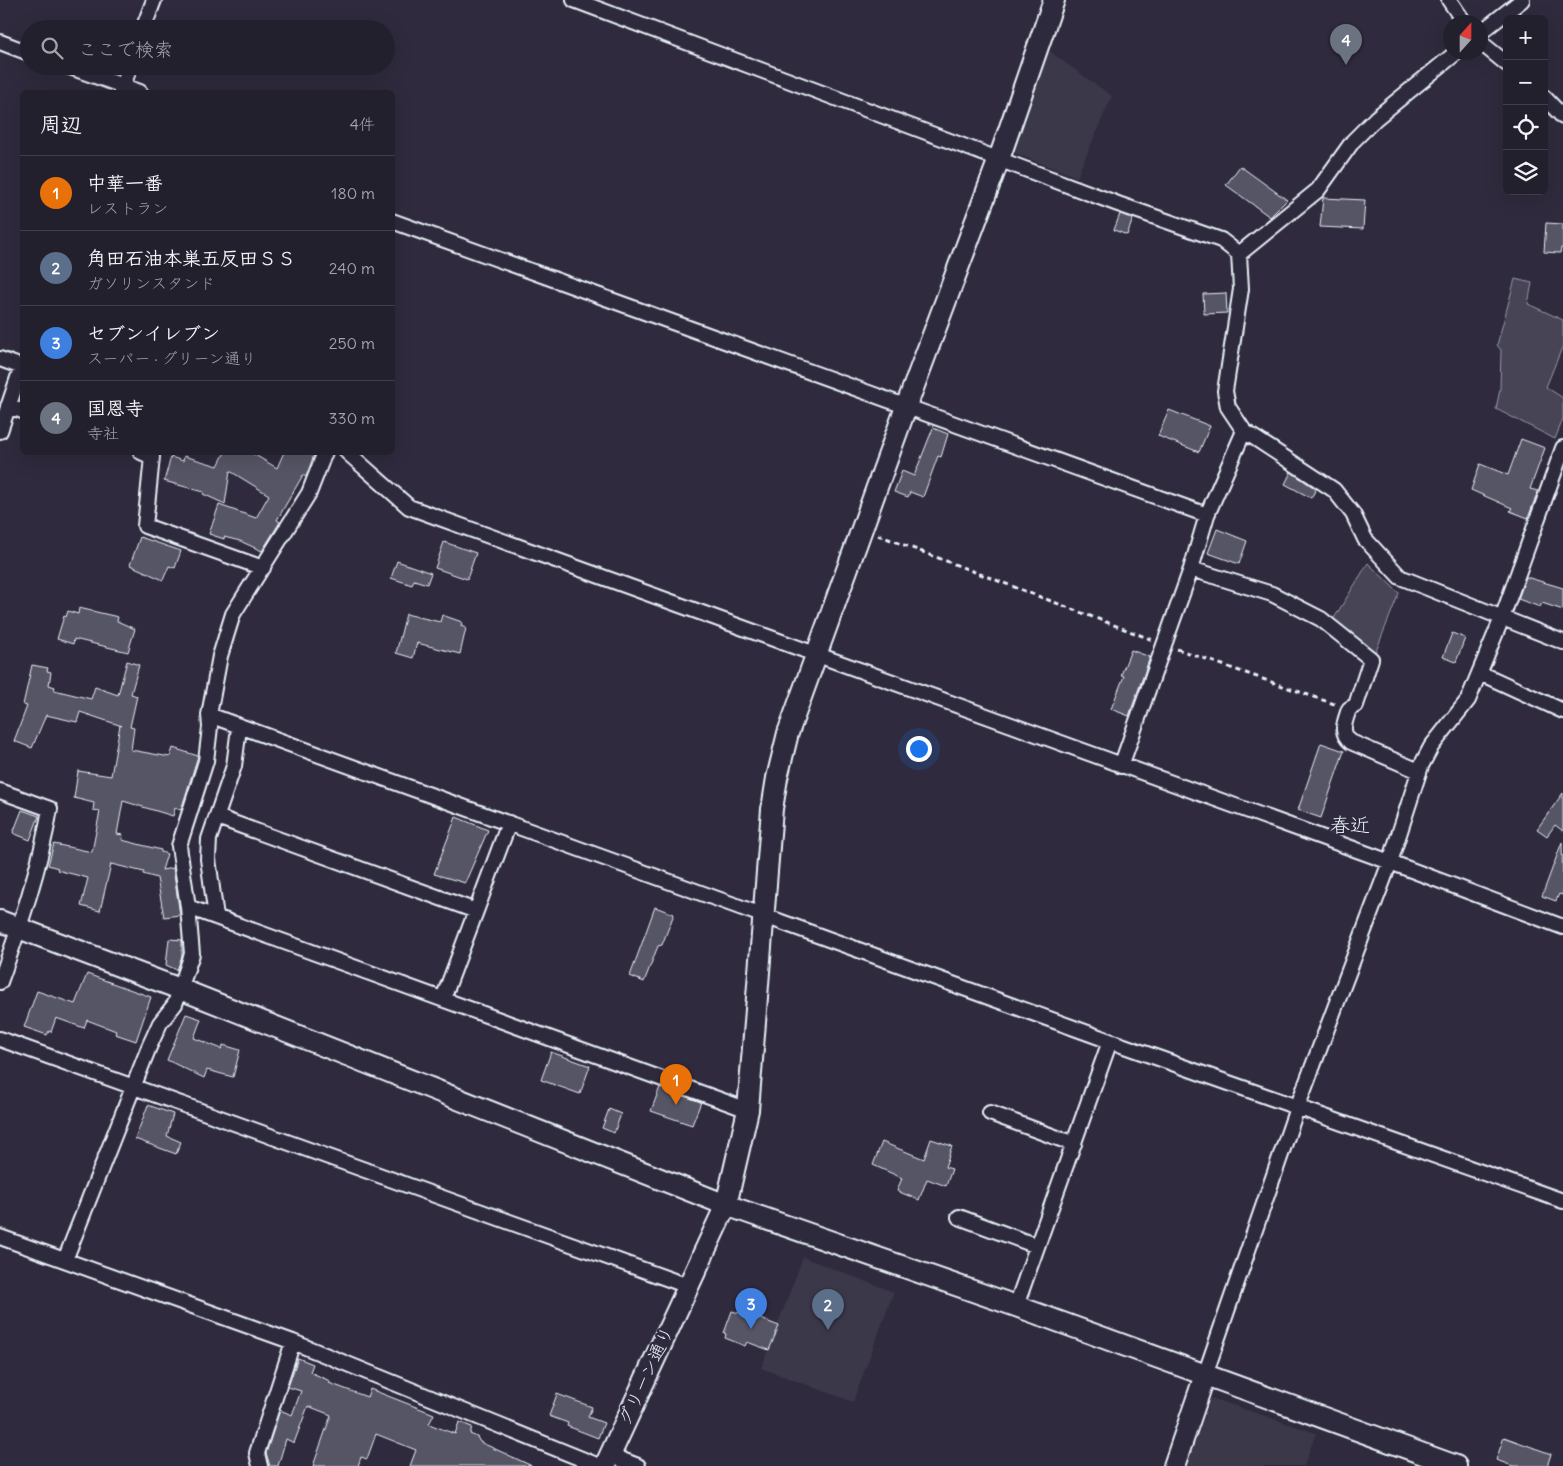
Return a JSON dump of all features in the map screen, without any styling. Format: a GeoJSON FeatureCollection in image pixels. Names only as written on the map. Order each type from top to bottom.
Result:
{"type":"FeatureCollection","features":[{"type":"Feature","properties":{"kind":"street"},"geometry":{"type":"LineString","coordinates":[[146,20],[154,0]]}},
{"type":"Feature","properties":{"kind":"street"},"geometry":{"type":"LineString","coordinates":[[574,0],[1221,240],[1239,254],[1241,289],[1225,391],[1228,408],[1244,431],[1334,490],[1353,514],[1365,539],[1400,577],[1563,642]]}},
{"type":"Feature","properties":{"kind":"street","name":"グリーン通り"},"geometry":{"type":"LineString","coordinates":[[604,1462],[726,1204],[748,1110],[768,846],[777,778],[788,733],[861,529],[999,159],[1054,0]]}},
{"type":"Feature","properties":{"kind":"street"},"geometry":{"type":"LineString","coordinates":[[1449,0],[1459,15]]}},
{"type":"Feature","properties":{"kind":"street"},"geometry":{"type":"LineString","coordinates":[[1488,27],[1522,0]]}},
{"type":"Feature","properties":{"kind":"street"},"geometry":{"type":"LineString","coordinates":[[0,42],[20,49]]}},
{"type":"Feature","properties":{"kind":"street"},"geometry":{"type":"LineString","coordinates":[[1488,49],[1503,61]]}},
{"type":"Feature","properties":{"kind":"street"},"geometry":{"type":"LineString","coordinates":[[1239,254],[1318,190],[1353,141],[1376,118],[1447,60]]}},
{"type":"Feature","properties":{"kind":"street"},"geometry":{"type":"LineString","coordinates":[[89,75],[122,89],[127,75]]}},
{"type":"Feature","properties":{"kind":"street"},"geometry":{"type":"LineString","coordinates":[[1548,101],[1563,117]]}},
{"type":"Feature","properties":{"kind":"street"},"geometry":{"type":"LineString","coordinates":[[395,222],[1207,515]]}},
{"type":"Feature","properties":{"kind":"street"},"geometry":{"type":"LineString","coordinates":[[0,359],[20,365]]}},
{"type":"Feature","properties":{"kind":"street"},"geometry":{"type":"LineString","coordinates":[[0,431],[20,372]]}},
{"type":"Feature","properties":{"kind":"street"},"geometry":{"type":"LineString","coordinates":[[8,406],[20,410]]}},
{"type":"Feature","properties":{"kind":"street"},"geometry":{"type":"LineString","coordinates":[[1122,766],[1191,569],[1207,515],[1244,431]]}},
{"type":"Feature","properties":{"kind":"street"},"geometry":{"type":"LineString","coordinates":[[1174,1466],[1298,1108],[1390,862],[1419,771],[1431,747],[1468,700],[1502,618],[1563,448]]}},
{"type":"Feature","properties":{"kind":"street"},"geometry":{"type":"LineString","coordinates":[[149,455],[152,456],[145,526],[264,568]]}},
{"type":"Feature","properties":{"kind":"street"},"geometry":{"type":"LineString","coordinates":[[65,1260],[133,1087],[157,1031],[175,1004],[192,954],[188,906],[179,846],[206,761],[210,727],[209,715],[220,656],[233,614],[264,568],[309,493],[325,455]]}},
{"type":"Feature","properties":{"kind":"street"},"geometry":{"type":"LineString","coordinates":[[350,455],[409,506],[815,655],[1390,862],[1563,927]]}},
{"type":"Feature","properties":{"kind":"street"},"geometry":{"type":"LineString","coordinates":[[1191,569],[1272,594],[1321,619],[1371,659],[1356,705],[1349,709],[1343,729],[1344,737],[1351,742],[1419,771]]}},
{"type":"Feature","properties":{"kind":"street"},"geometry":{"type":"LineString","coordinates":[[1480,673],[1563,711]]}},
{"type":"Feature","properties":{"kind":"street"},"geometry":{"type":"LineString","coordinates":[[209,715],[239,728],[509,823],[1110,1041],[1563,1201]]}},
{"type":"Feature","properties":{"kind":"street"},"geometry":{"type":"LineString","coordinates":[[216,916],[208,859],[209,839],[234,766],[239,728]]}},
{"type":"Feature","properties":{"kind":"street"},"geometry":{"type":"LineString","coordinates":[[0,791],[50,809],[46,832],[19,928],[0,982]]}},
{"type":"Feature","properties":{"kind":"street"},"geometry":{"type":"LineString","coordinates":[[216,818],[476,911]]}},
{"type":"Feature","properties":{"kind":"street"},"geometry":{"type":"LineString","coordinates":[[443,999],[509,823]]}},
{"type":"Feature","properties":{"kind":"street"},"geometry":{"type":"LineString","coordinates":[[188,906],[748,1110]]}},
{"type":"Feature","properties":{"kind":"street"},"geometry":{"type":"LineString","coordinates":[[0,921],[180,989],[726,1204],[1016,1306],[1432,1461],[1456,1466]]}},
{"type":"Feature","properties":{"kind":"street"},"geometry":{"type":"LineString","coordinates":[[0,1039],[688,1286]]}},
{"type":"Feature","properties":{"kind":"street"},"geometry":{"type":"LineString","coordinates":[[1016,1306],[1110,1041]]}},
{"type":"Feature","properties":{"kind":"street"},"geometry":{"type":"LineString","coordinates":[[990,1113],[1074,1144]]}},
{"type":"Feature","properties":{"kind":"street"},"geometry":{"type":"LineString","coordinates":[[960,1217],[1037,1246]]}},
{"type":"Feature","properties":{"kind":"street"},"geometry":{"type":"LineString","coordinates":[[0,1237],[293,1342],[604,1462],[638,1466]]}},
{"type":"Feature","properties":{"kind":"street"},"geometry":{"type":"LineString","coordinates":[[260,1466],[257,1453],[293,1342]]}},
{"type":"Feature","properties":{"kind":"path"},"geometry":{"type":"LineString","coordinates":[[861,529],[1164,644],[1349,709]]}},
{"type":"Feature","properties":{"kind":"shaded area"},"geometry":{"type":"Polygon","coordinates":[[[1049,51],[1112,96],[1077,177],[1009,151],[1049,51]]]}},
{"type":"Feature","properties":{"kind":"shaded area"},"geometry":{"type":"Polygon","coordinates":[[[1515,279],[1532,283],[1528,304],[1563,320],[1563,345],[1546,387],[1563,398],[1563,419],[1555,439],[1496,409],[1500,389],[1501,350],[1497,345],[1515,279]]]}},
{"type":"Feature","properties":{"kind":"shaded area"},"geometry":{"type":"Polygon","coordinates":[[[1368,563],[1399,593],[1374,656],[1328,628],[1368,563]]]}},
{"type":"Feature","properties":{"kind":"shaded area"},"geometry":{"type":"Polygon","coordinates":[[[803,1257],[894,1292],[853,1402],[761,1368],[803,1257]]]}},
{"type":"Feature","properties":{"kind":"shaded area"},"geometry":{"type":"Polygon","coordinates":[[[1211,1398],[1316,1433],[1304,1466],[1187,1466],[1211,1398]]]}},
{"type":"Feature","properties":{"kind":"building"},"geometry":{"type":"Polygon","coordinates":[[[1240,166],[1287,200],[1270,217],[1226,185],[1240,166]]]}},
{"type":"Feature","properties":{"kind":"building"},"geometry":{"type":"Polygon","coordinates":[[[1323,198],[1365,200],[1363,229],[1320,227],[1323,198]]]}},
{"type":"Feature","properties":{"kind":"building"},"geometry":{"type":"Polygon","coordinates":[[[1120,214],[1133,219],[1127,235],[1114,230],[1120,214]]]}},
{"type":"Feature","properties":{"kind":"building"},"geometry":{"type":"Polygon","coordinates":[[[1546,223],[1563,224],[1563,248],[1561,248],[1560,253],[1544,252],[1546,223]]]}},
{"type":"Feature","properties":{"kind":"building"},"geometry":{"type":"Polygon","coordinates":[[[1226,293],[1227,313],[1204,314],[1203,294],[1226,293]]]}},
{"type":"Feature","properties":{"kind":"building"},"geometry":{"type":"Polygon","coordinates":[[[1169,410],[1210,426],[1199,452],[1158,436],[1169,410]]]}},
{"type":"Feature","properties":{"kind":"building"},"geometry":{"type":"Polygon","coordinates":[[[933,428],[948,434],[941,457],[938,456],[923,497],[910,492],[908,497],[894,492],[902,471],[914,476],[933,428]]]}},
{"type":"Feature","properties":{"kind":"building"},"geometry":{"type":"Polygon","coordinates":[[[1521,439],[1545,448],[1530,489],[1538,491],[1528,518],[1510,511],[1512,508],[1471,490],[1480,464],[1508,475],[1521,439]]]}},
{"type":"Feature","properties":{"kind":"building"},"geometry":{"type":"Polygon","coordinates":[[[224,455],[255,455],[277,468],[283,455],[314,455],[306,477],[303,475],[277,520],[280,522],[262,551],[240,541],[224,537],[224,539],[209,534],[219,505],[256,518],[269,495],[230,471],[225,504],[203,494],[204,492],[164,481],[171,457],[183,461],[184,456],[218,466],[224,455]]]}},
{"type":"Feature","properties":{"kind":"building"},"geometry":{"type":"Polygon","coordinates":[[[1291,472],[1316,489],[1311,498],[1285,484],[1291,472]]]}},
{"type":"Feature","properties":{"kind":"building"},"geometry":{"type":"Polygon","coordinates":[[[1217,529],[1247,541],[1239,564],[1208,553],[1217,529]]]}},
{"type":"Feature","properties":{"kind":"building"},"geometry":{"type":"Polygon","coordinates":[[[140,537],[181,551],[175,568],[169,566],[163,580],[130,565],[140,537]]]}},
{"type":"Feature","properties":{"kind":"building"},"geometry":{"type":"Polygon","coordinates":[[[444,542],[476,553],[467,579],[435,568],[444,542]]]}},
{"type":"Feature","properties":{"kind":"building"},"geometry":{"type":"Polygon","coordinates":[[[397,561],[431,573],[427,584],[414,580],[412,585],[391,578],[397,561]]]}},
{"type":"Feature","properties":{"kind":"building"},"geometry":{"type":"Polygon","coordinates":[[[1526,577],[1563,588],[1563,610],[1542,603],[1540,607],[1518,599],[1526,577]]]}},
{"type":"Feature","properties":{"kind":"building"},"geometry":{"type":"Polygon","coordinates":[[[79,608],[118,617],[117,621],[135,629],[128,652],[74,639],[73,644],[57,639],[64,616],[66,617],[68,611],[78,614],[79,608]]]}},
{"type":"Feature","properties":{"kind":"building"},"geometry":{"type":"Polygon","coordinates":[[[406,614],[440,622],[442,615],[462,622],[461,626],[466,628],[460,654],[417,643],[413,658],[396,653],[406,614]]]}},
{"type":"Feature","properties":{"kind":"building"},"geometry":{"type":"Polygon","coordinates":[[[1452,633],[1465,638],[1456,662],[1443,657],[1452,633]]]}},
{"type":"Feature","properties":{"kind":"building"},"geometry":{"type":"Polygon","coordinates":[[[1131,650],[1150,657],[1129,716],[1111,709],[1124,676],[1121,675],[1131,650]]]}},
{"type":"Feature","properties":{"kind":"building"},"geometry":{"type":"Polygon","coordinates":[[[127,661],[139,665],[131,694],[137,696],[130,727],[134,728],[131,750],[170,757],[173,748],[198,756],[181,810],[175,808],[173,816],[123,801],[117,834],[123,835],[122,840],[161,850],[161,852],[167,854],[162,870],[173,868],[180,915],[164,917],[157,878],[143,874],[144,872],[111,864],[100,911],[81,906],[88,878],[57,870],[58,868],[48,865],[54,844],[92,852],[100,811],[93,810],[94,803],[74,798],[78,771],[111,776],[120,725],[80,712],[77,722],[46,715],[32,748],[14,741],[27,706],[23,705],[32,665],[48,668],[47,671],[51,672],[49,685],[55,687],[54,690],[91,699],[95,687],[118,695],[127,661]]]}},
{"type":"Feature","properties":{"kind":"building"},"geometry":{"type":"Polygon","coordinates":[[[1321,743],[1344,751],[1321,818],[1298,810],[1321,743]]]}},
{"type":"Feature","properties":{"kind":"building"},"geometry":{"type":"Polygon","coordinates":[[[1563,793],[1563,831],[1555,825],[1547,836],[1537,829],[1563,793]]]}},
{"type":"Feature","properties":{"kind":"building"},"geometry":{"type":"Polygon","coordinates":[[[22,810],[39,816],[30,840],[13,833],[22,810]]]}},
{"type":"Feature","properties":{"kind":"building"},"geometry":{"type":"Polygon","coordinates":[[[456,817],[488,830],[465,883],[434,874],[456,817]]]}},
{"type":"Feature","properties":{"kind":"building"},"geometry":{"type":"Polygon","coordinates":[[[1562,842],[1563,895],[1559,894],[1556,901],[1542,896],[1562,842]]]}},
{"type":"Feature","properties":{"kind":"building"},"geometry":{"type":"Polygon","coordinates":[[[655,907],[674,914],[662,945],[658,946],[644,982],[630,976],[655,907]]]}},
{"type":"Feature","properties":{"kind":"building"},"geometry":{"type":"Polygon","coordinates":[[[169,939],[182,940],[182,956],[177,970],[166,965],[169,939]]]}},
{"type":"Feature","properties":{"kind":"building"},"geometry":{"type":"Polygon","coordinates":[[[87,974],[151,997],[136,1041],[115,1034],[116,1031],[87,1020],[84,1028],[56,1018],[51,1032],[49,1031],[47,1035],[24,1027],[37,991],[75,1004],[87,974]]]}},
{"type":"Feature","properties":{"kind":"building"},"geometry":{"type":"Polygon","coordinates":[[[186,1014],[201,1019],[194,1038],[222,1049],[223,1045],[240,1050],[233,1077],[207,1070],[204,1078],[167,1060],[186,1014]]]}},
{"type":"Feature","properties":{"kind":"building"},"geometry":{"type":"Polygon","coordinates":[[[551,1052],[590,1066],[580,1094],[541,1080],[551,1052]]]}},
{"type":"Feature","properties":{"kind":"building"},"geometry":{"type":"Polygon","coordinates":[[[660,1087],[701,1102],[692,1125],[651,1111],[660,1087]]]}},
{"type":"Feature","properties":{"kind":"building"},"geometry":{"type":"Polygon","coordinates":[[[148,1105],[173,1114],[167,1136],[181,1142],[176,1154],[135,1139],[148,1105]]]}},
{"type":"Feature","properties":{"kind":"building"},"geometry":{"type":"Polygon","coordinates":[[[609,1109],[621,1114],[614,1133],[602,1128],[609,1109]]]}},
{"type":"Feature","properties":{"kind":"building"},"geometry":{"type":"Polygon","coordinates":[[[931,1139],[952,1146],[945,1167],[952,1169],[946,1186],[927,1179],[919,1200],[897,1191],[902,1178],[873,1165],[882,1142],[924,1159],[931,1139]]]}},
{"type":"Feature","properties":{"kind":"building"},"geometry":{"type":"Polygon","coordinates":[[[732,1311],[739,1313],[740,1311],[779,1326],[769,1350],[747,1342],[745,1346],[725,1338],[726,1334],[724,1333],[732,1311]]]}},
{"type":"Feature","properties":{"kind":"building"},"geometry":{"type":"Polygon","coordinates":[[[298,1358],[313,1364],[310,1372],[330,1381],[329,1383],[367,1397],[370,1389],[434,1414],[429,1424],[455,1434],[459,1422],[472,1427],[470,1434],[477,1437],[480,1442],[532,1466],[410,1466],[416,1450],[376,1434],[367,1459],[361,1457],[358,1466],[313,1466],[331,1415],[308,1406],[294,1443],[286,1439],[278,1466],[270,1466],[266,1453],[280,1410],[292,1415],[301,1391],[288,1387],[298,1358]]]}},
{"type":"Feature","properties":{"kind":"building"},"geometry":{"type":"Polygon","coordinates":[[[557,1394],[592,1407],[588,1417],[604,1423],[598,1438],[567,1426],[568,1423],[549,1416],[557,1394]]]}},
{"type":"Feature","properties":{"kind":"building"},"geometry":{"type":"Polygon","coordinates":[[[1504,1437],[1551,1454],[1547,1466],[1513,1466],[1496,1460],[1504,1437]]]}},
{"type":"Feature","properties":{"kind":"place","name":"国恩寺"},"geometry":{"type":"Point","coordinates":[1346,65]}},
{"type":"Feature","properties":{"kind":"place","name":"中華一番"},"geometry":{"type":"Point","coordinates":[676,1105]}},
{"type":"Feature","properties":{"kind":"place","name":"セブンイレブン"},"geometry":{"type":"Point","coordinates":[751,1329]}},
{"type":"Feature","properties":{"kind":"place","name":"角田石油本巣五反田ＳＳ"},"geometry":{"type":"Point","coordinates":[828,1330]}},
{"type":"Feature","properties":{"kind":"district","name":"春近"},"geometry":{"type":"Point","coordinates":[1350,825]}}]}
